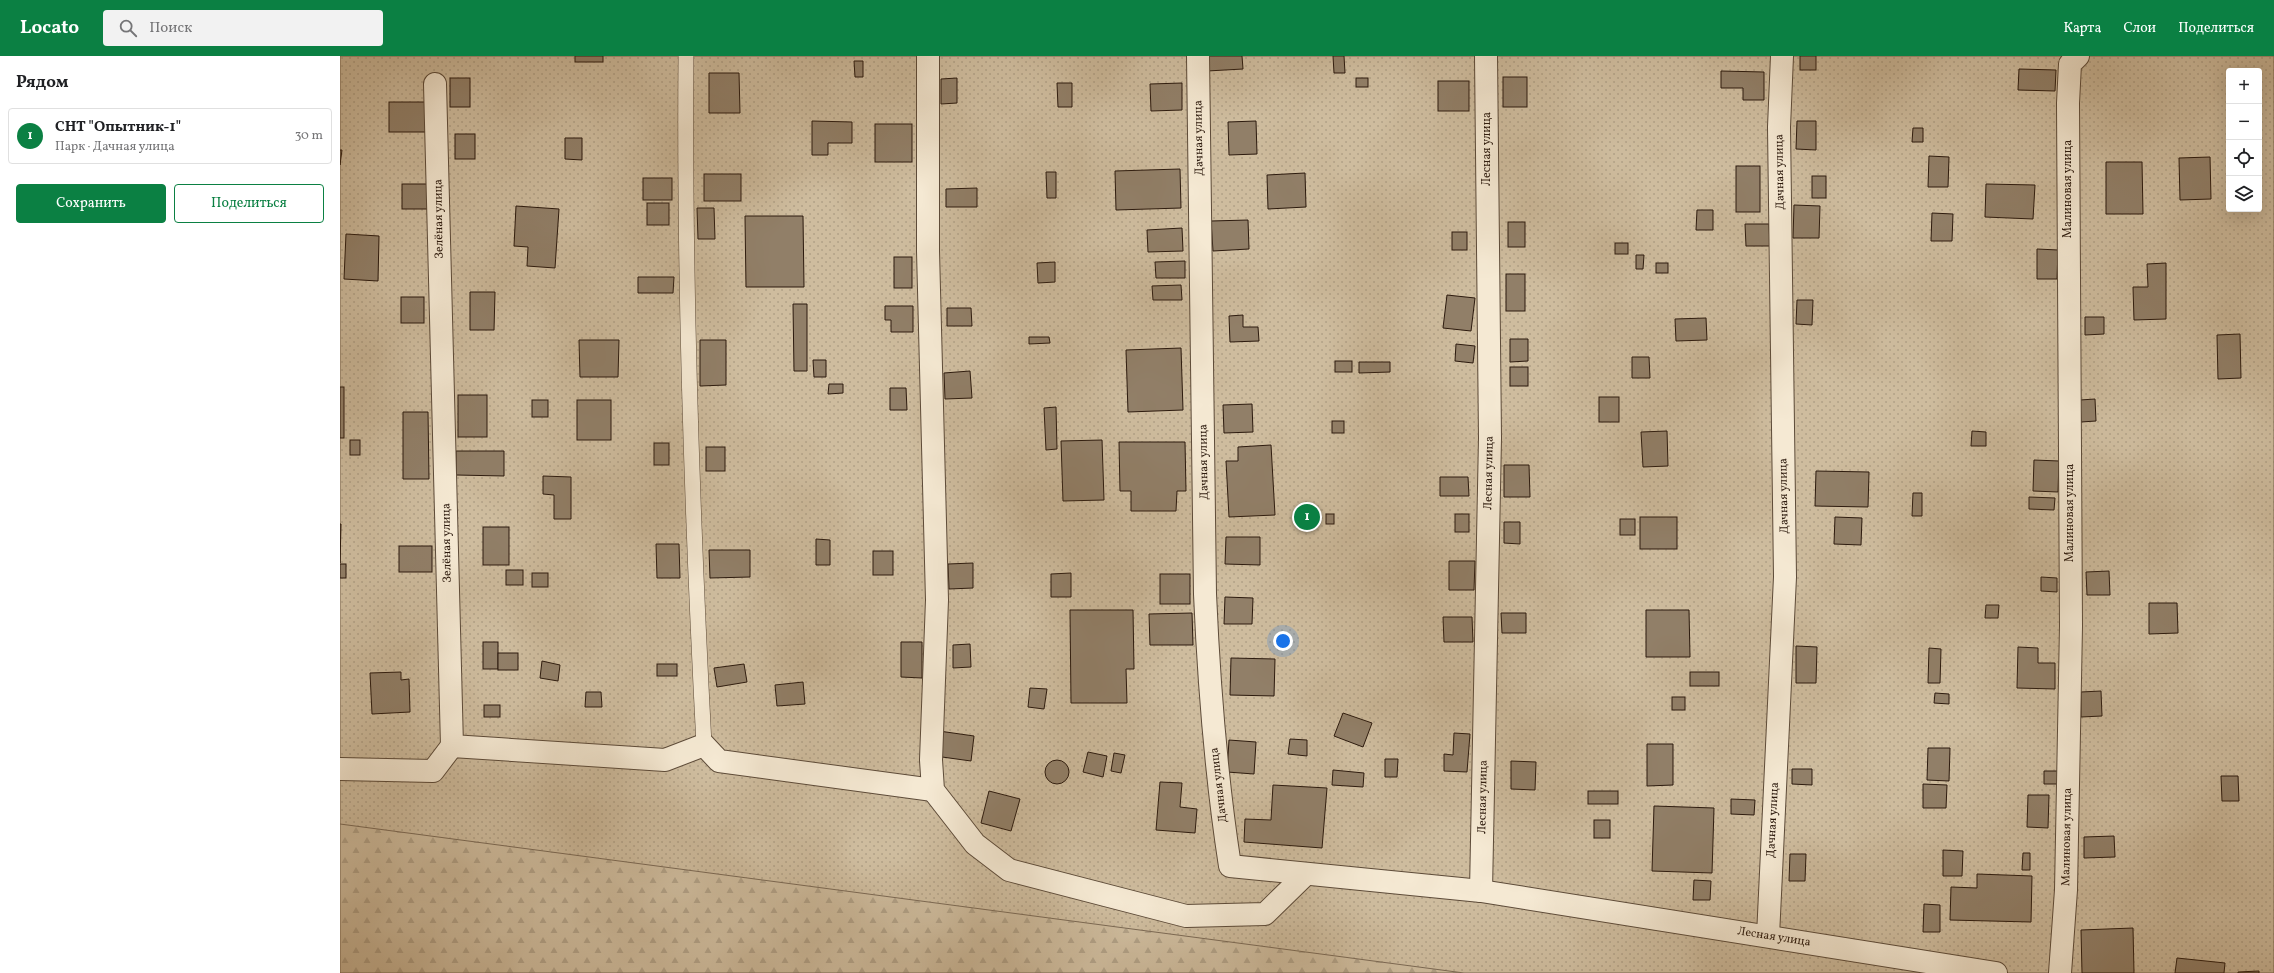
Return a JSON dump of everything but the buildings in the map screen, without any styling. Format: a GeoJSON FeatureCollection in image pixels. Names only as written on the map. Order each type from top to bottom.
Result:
{"type":"FeatureCollection","features":[{"type":"Feature","properties":{"kind":"street"},"geometry":{"type":"LineString","coordinates":[[928,56],[928,251],[937,600],[931,760],[933,790],[975,844],[1009,870],[1186,916],[1265,914],[1306,874]]}},
{"type":"Feature","properties":{"kind":"street","name":"Дачная улица"},"geometry":{"type":"LineString","coordinates":[[1198,56],[1206,610],[1209,681],[1218,783],[1230,866]]}},
{"type":"Feature","properties":{"kind":"street","name":"Лесная улица"},"geometry":{"type":"LineString","coordinates":[[1481,891],[1490,438],[1486,56]]}},
{"type":"Feature","properties":{"kind":"street","name":"Дачная улица"},"geometry":{"type":"LineString","coordinates":[[1768,936],[1785,577],[1779,127],[1782,56]]}},
{"type":"Feature","properties":{"kind":"street","name":"Малиновая улица"},"geometry":{"type":"LineString","coordinates":[[2060,973],[2066,890],[2071,626],[2068,103],[2070,64],[2078,56]]}},
{"type":"Feature","properties":{"kind":"street","name":"Зелёная улица"},"geometry":{"type":"LineString","coordinates":[[435,84],[452,746]]}},
{"type":"Feature","properties":{"kind":"street"},"geometry":{"type":"LineString","coordinates":[[340,769],[433,771],[452,746],[665,760],[704,745],[719,761],[933,790]]}},
{"type":"Feature","properties":{"kind":"street","name":"Лесная улица"},"geometry":{"type":"LineString","coordinates":[[1230,866],[1481,891],[1996,973]]}},
{"type":"Feature","properties":{"kind":"lane"},"geometry":{"type":"LineString","coordinates":[[686,56],[685,154],[694,543],[704,745]]}},
{"type":"Feature","properties":{"kind":"green space"},"geometry":{"type":"Polygon","coordinates":[[[340,56],[2274,56],[2274,973],[1464,973],[340,824],[340,56]]]}},
{"type":"Feature","properties":{"kind":"green space"},"geometry":{"type":"Polygon","coordinates":[[[340,813],[1792,973],[340,973],[340,813]]]}},
{"type":"Feature","properties":{"kind":"place","name":"СНТ \"Опытник-1\""},"geometry":{"type":"Point","coordinates":[1307,517]}}]}
